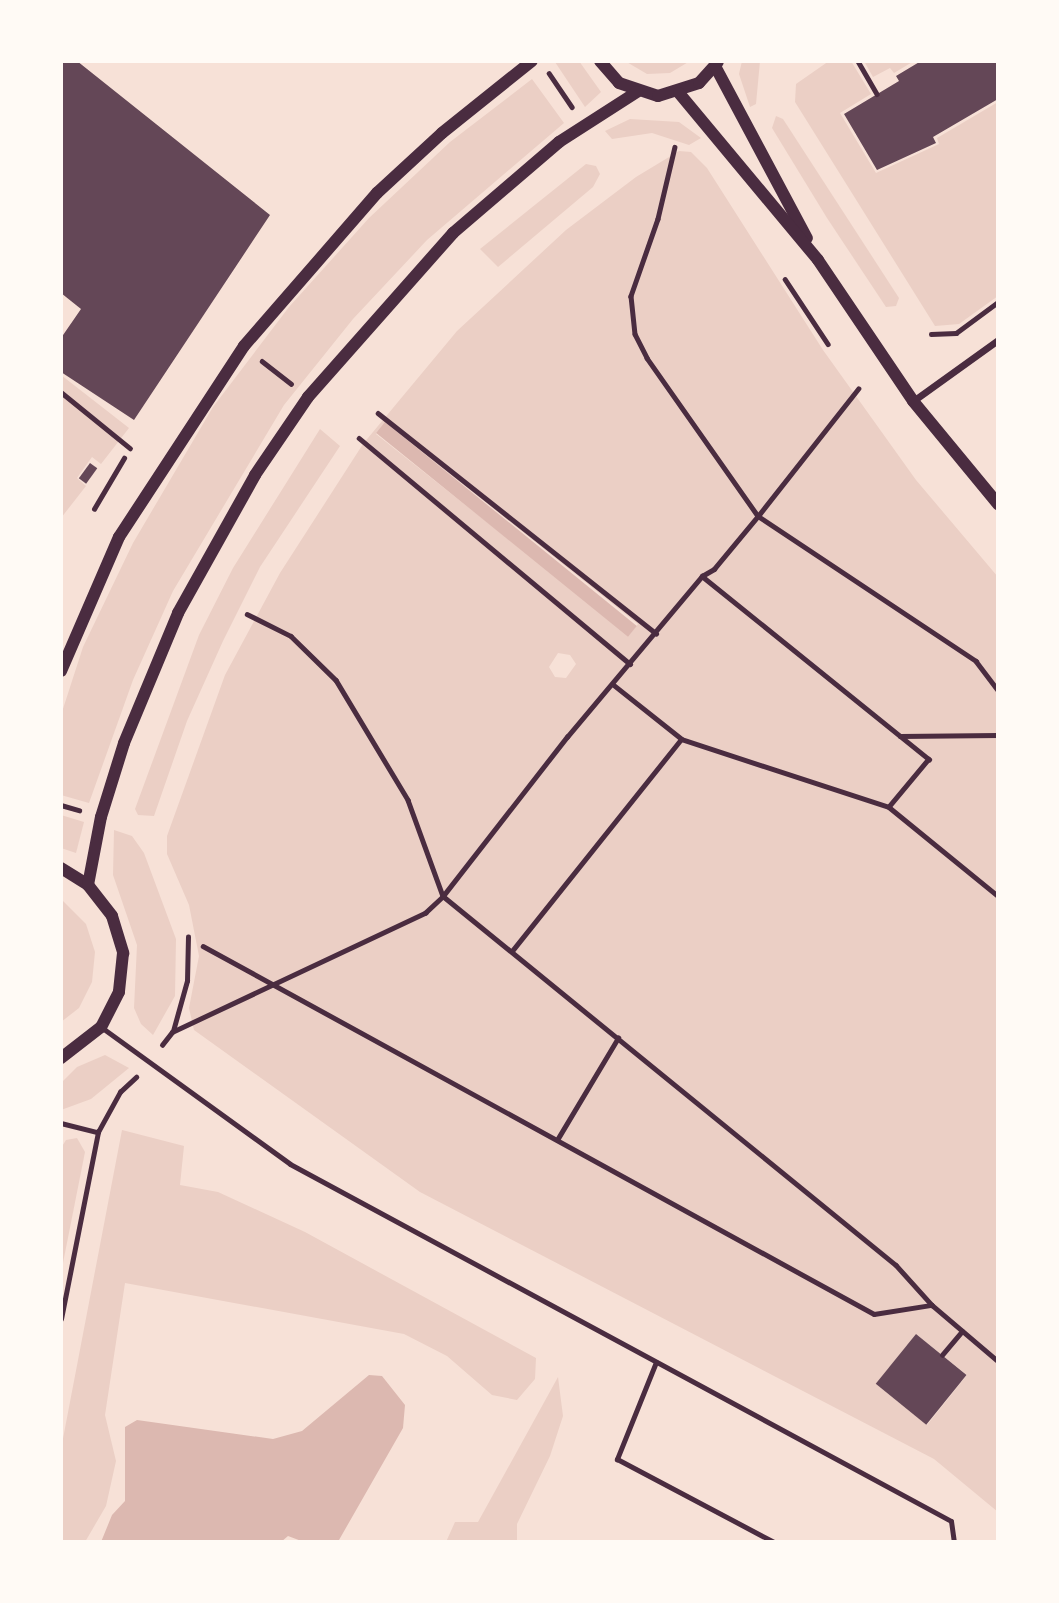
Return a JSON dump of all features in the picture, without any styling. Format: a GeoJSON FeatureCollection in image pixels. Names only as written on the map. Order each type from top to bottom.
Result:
{"type":"FeatureCollection","features":[{"type":"Feature","properties":{"kind":"street"},"geometry":{"type":"LineString","coordinates":[[61,671],[119,537],[244,346],[377,193],[442,133],[532,61]]}},
{"type":"Feature","properties":{"kind":"street"},"geometry":{"type":"LineString","coordinates":[[600,61],[619,83],[637,92],[658,96],[679,93],[699,83],[717,64],[818,260]]}},
{"type":"Feature","properties":{"kind":"street"},"geometry":{"type":"LineString","coordinates":[[88,885],[101,817],[124,743],[178,613],[255,475],[308,397],[453,233],[559,142],[637,92]]}},
{"type":"Feature","properties":{"kind":"street"},"geometry":{"type":"LineString","coordinates":[[679,93],[818,260],[913,401],[998,504]]}},
{"type":"Feature","properties":{"kind":"street"},"geometry":{"type":"LineString","coordinates":[[913,401],[998,340]]}},
{"type":"Feature","properties":{"kind":"street"},"geometry":{"type":"LineString","coordinates":[[61,868],[88,885],[112,916],[123,953],[119,992],[101,1027],[61,1058]]}},
{"type":"Feature","properties":{"kind":"lane"},"geometry":{"type":"LineString","coordinates":[[101,1027],[290,1164],[951,1521],[954,1542]]}},
{"type":"Feature","properties":{"kind":"lane"},"geometry":{"type":"LineString","coordinates":[[656,1362],[617,1459],[774,1542]]}},
{"type":"Feature","properties":{"kind":"path"},"geometry":{"type":"LineString","coordinates":[[858,61],[877,94]]}},
{"type":"Feature","properties":{"kind":"path"},"geometry":{"type":"LineString","coordinates":[[547,70],[576,113]]}},
{"type":"Feature","properties":{"kind":"path"},"geometry":{"type":"LineString","coordinates":[[675,147],[658,219],[633,284],[632,320],[652,366],[758,516],[976,662],[998,690]]}},
{"type":"Feature","properties":{"kind":"path"},"geometry":{"type":"LineString","coordinates":[[785,279],[828,344]]}},
{"type":"Feature","properties":{"kind":"path"},"geometry":{"type":"LineString","coordinates":[[931,334],[956,333],[998,302]]}},
{"type":"Feature","properties":{"kind":"path"},"geometry":{"type":"LineString","coordinates":[[253,354],[297,389]]}},
{"type":"Feature","properties":{"kind":"path"},"geometry":{"type":"LineString","coordinates":[[172,1032],[425,913],[443,896],[702,576],[714,569],[758,516],[858,389]]}},
{"type":"Feature","properties":{"kind":"path"},"geometry":{"type":"LineString","coordinates":[[61,391],[130,448]]}},
{"type":"Feature","properties":{"kind":"path"},"geometry":{"type":"LineString","coordinates":[[378,413],[656,633]]}},
{"type":"Feature","properties":{"kind":"path"},"geometry":{"type":"LineString","coordinates":[[359,438],[630,664]]}},
{"type":"Feature","properties":{"kind":"path"},"geometry":{"type":"LineString","coordinates":[[94,509],[124,458]]}},
{"type":"Feature","properties":{"kind":"path"},"geometry":{"type":"LineString","coordinates":[[702,576],[929,759],[889,807]]}},
{"type":"Feature","properties":{"kind":"path"},"geometry":{"type":"LineString","coordinates":[[247,614],[291,636],[336,680],[408,800],[443,896],[895,1265],[932,1305],[998,1361]]}},
{"type":"Feature","properties":{"kind":"path"},"geometry":{"type":"LineString","coordinates":[[613,685],[681,739],[889,807],[998,896]]}},
{"type":"Feature","properties":{"kind":"path"},"geometry":{"type":"LineString","coordinates":[[899,736],[998,735]]}},
{"type":"Feature","properties":{"kind":"path"},"geometry":{"type":"LineString","coordinates":[[512,951],[681,739]]}},
{"type":"Feature","properties":{"kind":"path"},"geometry":{"type":"LineString","coordinates":[[61,805],[86,812]]}},
{"type":"Feature","properties":{"kind":"path"},"geometry":{"type":"LineString","coordinates":[[162,1045],[172,1032],[187,981],[188,937]]}},
{"type":"Feature","properties":{"kind":"path"},"geometry":{"type":"LineString","coordinates":[[203,946],[874,1314],[932,1305]]}},
{"type":"Feature","properties":{"kind":"path"},"geometry":{"type":"LineString","coordinates":[[557,1140],[618,1038]]}},
{"type":"Feature","properties":{"kind":"path"},"geometry":{"type":"LineString","coordinates":[[61,1319],[98,1132],[120,1092],[136,1077]]}},
{"type":"Feature","properties":{"kind":"path"},"geometry":{"type":"LineString","coordinates":[[61,1123],[98,1132]]}},
{"type":"Feature","properties":{"kind":"path"},"geometry":{"type":"LineString","coordinates":[[942,1355],[962,1331]]}},
{"type":"Feature","properties":{"kind":"shaded area"},"geometry":{"type":"Polygon","coordinates":[[[579,61],[601,92],[585,107],[555,62],[579,61]]]}},
{"type":"Feature","properties":{"kind":"shaded area"},"geometry":{"type":"Polygon","coordinates":[[[625,61],[690,61],[670,73],[647,74],[625,61]]]}},
{"type":"Feature","properties":{"kind":"shaded area"},"geometry":{"type":"Polygon","coordinates":[[[742,61],[760,61],[756,104],[750,107],[739,74],[742,61]]]}},
{"type":"Feature","properties":{"kind":"shaded area"},"geometry":{"type":"Polygon","coordinates":[[[829,61],[851,61],[871,94],[840,113],[876,173],[939,144],[937,138],[998,102],[998,296],[959,324],[935,326],[795,102],[796,84],[829,61]]]}},
{"type":"Feature","properties":{"kind":"shaded area"},"geometry":{"type":"Polygon","coordinates":[[[864,61],[914,61],[894,73],[890,68],[873,77],[864,61]]]}},
{"type":"Feature","properties":{"kind":"shaded area"},"geometry":{"type":"Polygon","coordinates":[[[532,79],[564,123],[427,240],[353,319],[284,405],[173,591],[133,680],[89,803],[61,795],[61,715],[83,647],[133,543],[213,407],[289,307],[369,218],[450,142],[532,79]]]}},
{"type":"Feature","properties":{"kind":"shaded area"},"geometry":{"type":"Polygon","coordinates":[[[776,116],[783,119],[899,298],[896,306],[886,307],[827,218],[772,128],[776,116]]]}},
{"type":"Feature","properties":{"kind":"shaded area"},"geometry":{"type":"Polygon","coordinates":[[[630,119],[679,122],[701,138],[689,145],[652,133],[612,139],[605,131],[630,119]]]}},
{"type":"Feature","properties":{"kind":"shaded area"},"geometry":{"type":"Polygon","coordinates":[[[679,151],[691,152],[707,168],[823,350],[916,480],[998,577],[998,1512],[934,1459],[420,1192],[194,1030],[189,1008],[199,956],[189,905],[167,854],[167,836],[225,675],[280,573],[363,444],[457,331],[566,230],[636,177],[679,151]],[[386,423],[376,434],[629,635],[638,624],[386,423]],[[558,653],[549,667],[555,677],[566,678],[576,664],[570,655],[558,653]],[[916,1334],[876,1384],[927,1425],[967,1375],[916,1334]]]}},
{"type":"Feature","properties":{"kind":"shaded area"},"geometry":{"type":"Polygon","coordinates":[[[586,164],[596,166],[600,174],[593,187],[498,267],[480,249],[586,164]]]}},
{"type":"Feature","properties":{"kind":"shaded area"},"geometry":{"type":"Polygon","coordinates":[[[61,375],[129,428],[101,464],[92,457],[77,478],[86,486],[61,518],[61,375]]]}},
{"type":"Feature","properties":{"kind":"shaded area"},"geometry":{"type":"Polygon","coordinates":[[[385,422],[637,626],[628,637],[376,433],[385,422]]]}},
{"type":"Feature","properties":{"kind":"shaded area"},"geometry":{"type":"Polygon","coordinates":[[[320,429],[340,446],[260,567],[187,721],[154,816],[138,815],[135,809],[199,635],[233,568],[320,429]]]}},
{"type":"Feature","properties":{"kind":"shaded area"},"geometry":{"type":"Polygon","coordinates":[[[61,815],[84,822],[76,853],[61,848],[61,815]]]}},
{"type":"Feature","properties":{"kind":"shaded area"},"geometry":{"type":"Polygon","coordinates":[[[114,830],[132,836],[144,853],[176,939],[175,996],[153,1035],[141,1024],[134,1008],[137,945],[113,875],[114,830]]]}},
{"type":"Feature","properties":{"kind":"shaded area"},"geometry":{"type":"Polygon","coordinates":[[[61,899],[86,924],[95,952],[92,982],[79,1008],[61,1022],[61,899]]]}},
{"type":"Feature","properties":{"kind":"shaded area"},"geometry":{"type":"Polygon","coordinates":[[[105,1055],[129,1068],[91,1099],[61,1110],[62,1082],[77,1067],[105,1055]]]}},
{"type":"Feature","properties":{"kind":"shaded area"},"geometry":{"type":"Polygon","coordinates":[[[122,1130],[184,1146],[180,1185],[218,1192],[305,1232],[536,1358],[535,1379],[517,1400],[492,1395],[447,1356],[404,1334],[125,1283],[105,1415],[116,1461],[106,1506],[85,1542],[61,1542],[61,1449],[122,1130]]]}},
{"type":"Feature","properties":{"kind":"shaded area"},"geometry":{"type":"Polygon","coordinates":[[[77,1138],[85,1152],[61,1273],[61,1148],[66,1140],[77,1138]]]}},
{"type":"Feature","properties":{"kind":"shaded area"},"geometry":{"type":"Polygon","coordinates":[[[369,1375],[382,1376],[405,1405],[403,1428],[339,1540],[304,1542],[288,1536],[281,1542],[101,1542],[112,1515],[125,1501],[125,1427],[137,1420],[273,1439],[302,1431],[369,1375]]]}},
{"type":"Feature","properties":{"kind":"shaded area"},"geometry":{"type":"Polygon","coordinates":[[[558,1377],[563,1416],[550,1456],[517,1524],[517,1542],[446,1542],[455,1522],[478,1522],[558,1377]]]}},
{"type":"Feature","properties":{"kind":"building"},"geometry":{"type":"Polygon","coordinates":[[[61,61],[77,61],[270,215],[134,420],[61,372],[61,338],[81,309],[61,293],[61,61]]]}},
{"type":"Feature","properties":{"kind":"building"},"geometry":{"type":"Polygon","coordinates":[[[921,61],[998,61],[998,99],[933,137],[936,143],[877,170],[844,114],[899,81],[896,76],[921,61]]]}},
{"type":"Feature","properties":{"kind":"building"},"geometry":{"type":"Polygon","coordinates":[[[90,463],[97,468],[86,484],[79,478],[90,463]]]}},
{"type":"Feature","properties":{"kind":"building"},"geometry":{"type":"Polygon","coordinates":[[[916,1334],[967,1375],[926,1425],[876,1384],[916,1334]]]}}]}
